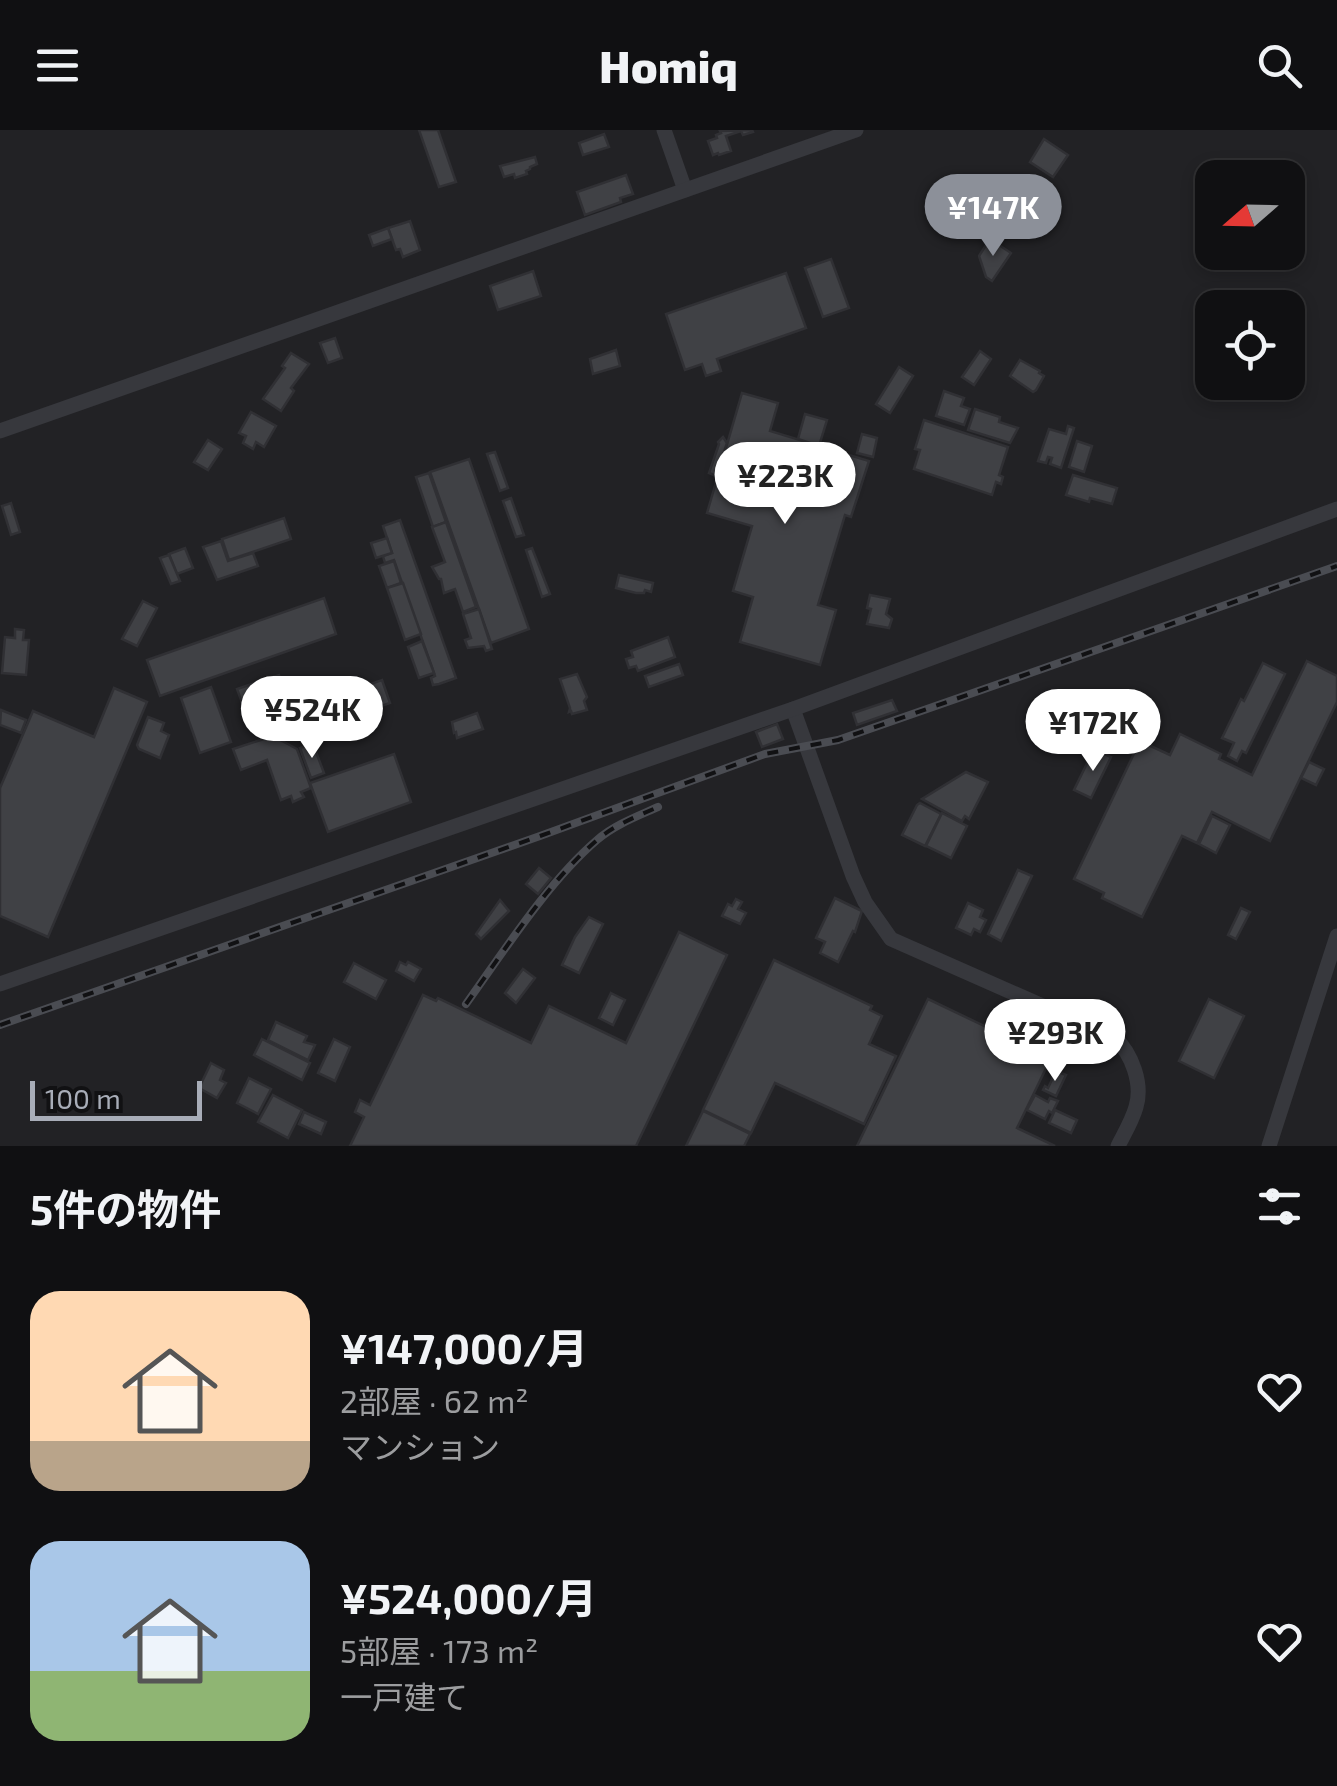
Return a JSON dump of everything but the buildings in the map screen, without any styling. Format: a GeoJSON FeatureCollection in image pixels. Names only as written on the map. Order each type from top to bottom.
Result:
{"type":"FeatureCollection","features":[{"type":"Feature","properties":{"kind":"lane"},"geometry":{"type":"LineString","coordinates":[[664,130],[685,190]]}},
{"type":"Feature","properties":{"kind":"lane"},"geometry":{"type":"LineString","coordinates":[[0,431],[856,130]]}},
{"type":"Feature","properties":{"kind":"lane"},"geometry":{"type":"LineString","coordinates":[[0,984],[794,709],[1337,509]]}},
{"type":"Feature","properties":{"kind":"lane"},"geometry":{"type":"LineString","coordinates":[[794,709],[853,876],[864,902],[891,939],[1115,1038],[1126,1049],[1138,1094],[1118,1146]]}},
{"type":"Feature","properties":{"kind":"lane"},"geometry":{"type":"LineString","coordinates":[[1269,1146],[1337,936]]}},
{"type":"Feature","properties":{"kind":"shaded area"},"geometry":{"type":"Polygon","coordinates":[[[0,130],[1337,130],[1337,1146],[0,1146],[0,130]]]}},
{"type":"Feature","properties":{"kind":"railway"},"geometry":{"type":"LineString","coordinates":[[0,1025],[765,754],[838,740],[1337,566]]}},
{"type":"Feature","properties":{"kind":"railway"},"geometry":{"type":"LineString","coordinates":[[466,1004],[527,918],[579,857],[611,830],[658,807]]}}]}
